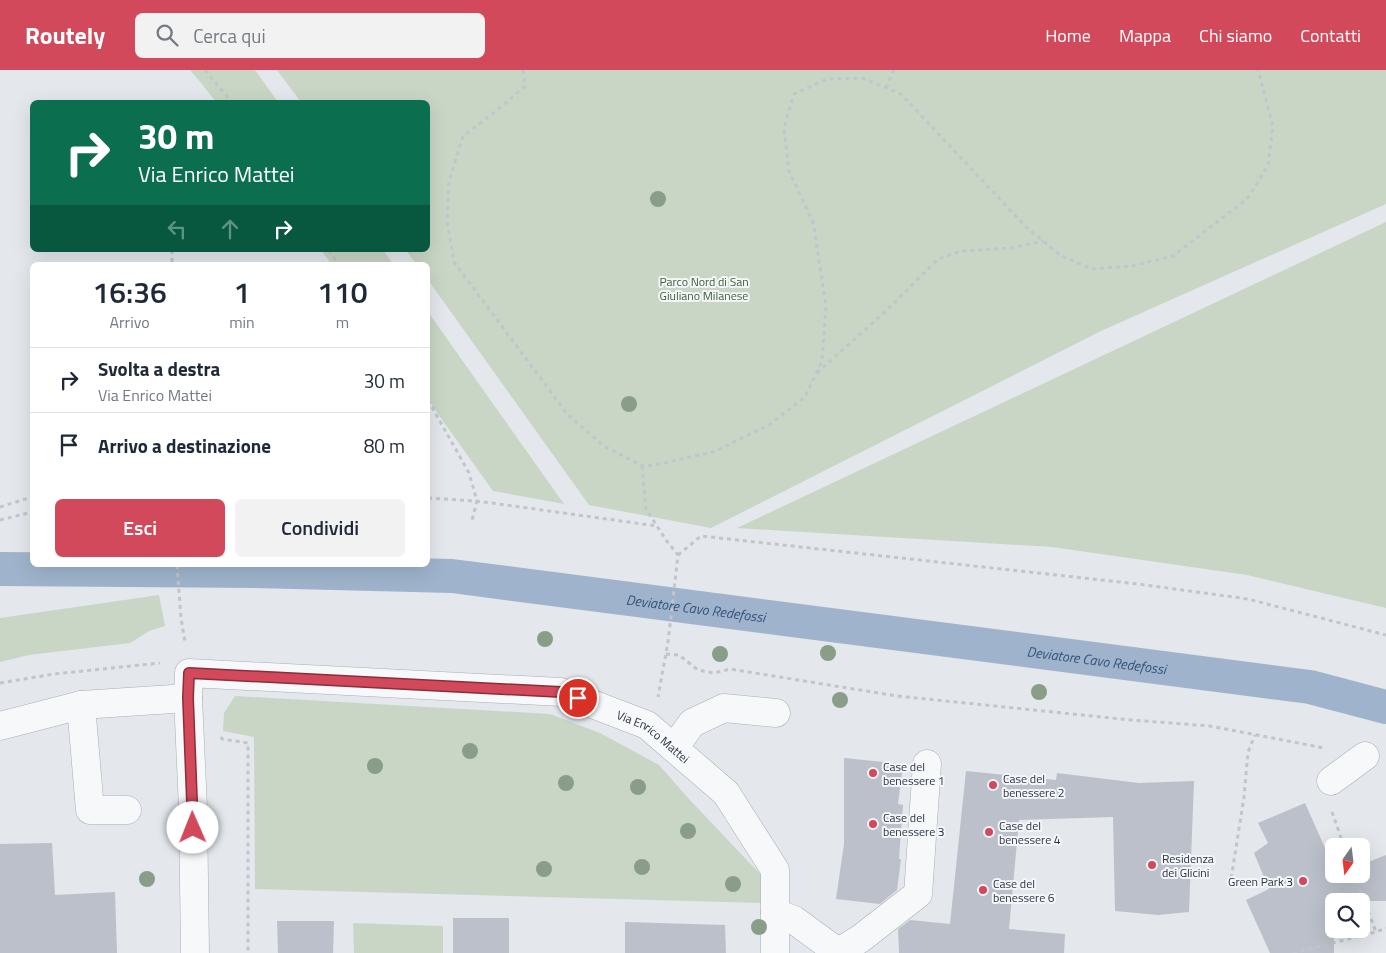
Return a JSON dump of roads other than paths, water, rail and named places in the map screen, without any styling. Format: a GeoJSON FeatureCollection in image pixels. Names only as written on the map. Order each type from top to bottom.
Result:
{"type":"FeatureCollection","features":[{"type":"Feature","properties":{"kind":"street","name":"Via Enrico Mattei"},"geometry":{"type":"LineString","coordinates":[[0,726],[81,705],[189,685],[561,692],[647,725],[726,793],[775,870],[776,953]]}},
{"type":"Feature","properties":{"kind":"street"},"geometry":{"type":"LineString","coordinates":[[189,685],[195,953]]}},
{"type":"Feature","properties":{"kind":"street"},"geometry":{"type":"LineString","coordinates":[[81,705],[90,810],[126,810]]}},
{"type":"Feature","properties":{"kind":"street"},"geometry":{"type":"LineString","coordinates":[[674,748],[692,723],[724,708],[776,713]]}},
{"type":"Feature","properties":{"kind":"street"},"geometry":{"type":"LineString","coordinates":[[1331,781],[1365,756]]}},
{"type":"Feature","properties":{"kind":"street"},"geometry":{"type":"LineString","coordinates":[[775,913],[794,920],[838,953],[860,940],[918,894],[927,764]]}},
{"type":"Feature","properties":{"kind":"waterway","name":"Deviatore Cavo Redefossi"},"geometry":{"type":"LineString","coordinates":[[0,569],[253,571],[452,576],[1310,687],[1386,707]]}},
{"type":"Feature","properties":{"kind":"place","name":"Case del benessere 1"},"geometry":{"type":"Point","coordinates":[873,773]}},
{"type":"Feature","properties":{"kind":"place","name":"Case del benessere 2"},"geometry":{"type":"Point","coordinates":[993,785]}},
{"type":"Feature","properties":{"kind":"place","name":"Case del benessere 3"},"geometry":{"type":"Point","coordinates":[873,824]}},
{"type":"Feature","properties":{"kind":"place","name":"Case del benessere 4"},"geometry":{"type":"Point","coordinates":[989,832]}},
{"type":"Feature","properties":{"kind":"place","name":"Residenza dei Glicini"},"geometry":{"type":"Point","coordinates":[1152,865]}},
{"type":"Feature","properties":{"kind":"place","name":"Green Park 3"},"geometry":{"type":"Point","coordinates":[1303,881]}},
{"type":"Feature","properties":{"kind":"place","name":"Case del benessere 6"},"geometry":{"type":"Point","coordinates":[983,890]}},
{"type":"Feature","properties":{"kind":"park label","name":"Parco Nord di San Giuliano Milanese"},"geometry":{"type":"Point","coordinates":[704,288]}}]}
